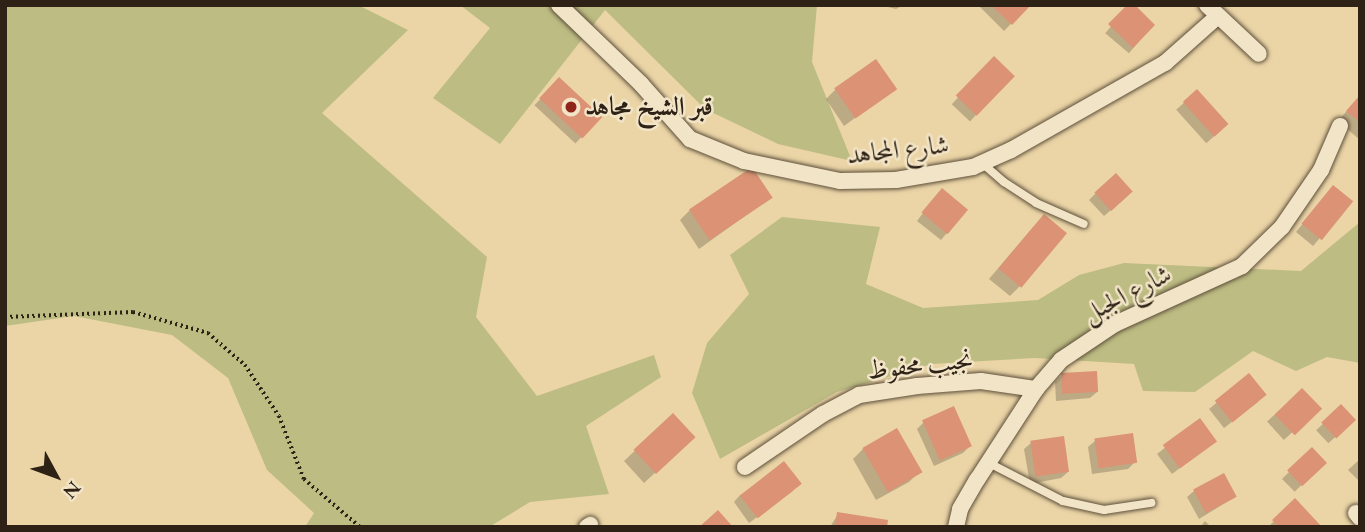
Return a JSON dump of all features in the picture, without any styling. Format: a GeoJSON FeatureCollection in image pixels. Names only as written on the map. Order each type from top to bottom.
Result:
{"type":"FeatureCollection","features":[{"type":"Feature","properties":{"kind":"street","name":"شارع المجاهد"},"geometry":{"type":"LineString","coordinates":[[559,5],[641,85],[690,139],[744,161],[840,181],[896,180],[982,163],[1011,150],[1165,63],[1212,11]]}},
{"type":"Feature","properties":{"kind":"street"},"geometry":{"type":"LineString","coordinates":[[1212,11],[1259,54]]}},
{"type":"Feature","properties":{"kind":"street","name":"شارع الجبل"},"geometry":{"type":"LineString","coordinates":[[956,527],[960,509],[1036,389],[1061,360],[1115,324],[1242,266],[1282,227],[1321,170],[1340,126]]}},
{"type":"Feature","properties":{"kind":"street","name":"نجيب محفوظ"},"geometry":{"type":"LineString","coordinates":[[746,467],[823,414],[859,395],[981,380],[1036,389]]}},
{"type":"Feature","properties":{"kind":"lane"},"geometry":{"type":"LineString","coordinates":[[982,163],[1004,182],[1036,203],[1084,223]]}},
{"type":"Feature","properties":{"kind":"lane"},"geometry":{"type":"LineString","coordinates":[[989,463],[1063,501],[1104,510],[1151,503]]}},
{"type":"Feature","properties":{"kind":"path"},"geometry":{"type":"LineString","coordinates":[[5,317],[133,312],[208,333],[245,365],[279,416],[304,479],[360,527]]}},
{"type":"Feature","properties":{"kind":"shaded area"},"geometry":{"type":"Polygon","coordinates":[[[5,5],[358,5],[408,30],[322,113],[487,257],[476,317],[537,396],[654,355],[661,377],[586,426],[609,494],[530,502],[489,527],[305,527],[314,513],[267,470],[228,378],[172,335],[74,316],[5,326],[5,5]]]}},
{"type":"Feature","properties":{"kind":"shaded area"},"geometry":{"type":"Polygon","coordinates":[[[460,5],[817,5],[812,62],[852,161],[778,144],[705,109],[605,10],[500,144],[433,98],[490,28],[460,5]]]}},
{"type":"Feature","properties":{"kind":"shaded area"},"geometry":{"type":"Polygon","coordinates":[[[782,217],[880,227],[866,284],[923,308],[1038,300],[1079,275],[1124,263],[1301,271],[1360,222],[1360,363],[1327,357],[1296,371],[1253,351],[1195,392],[1143,391],[1134,364],[1035,358],[932,364],[837,392],[720,459],[692,393],[707,343],[749,294],[730,255],[782,217]]]}},
{"type":"Feature","properties":{"kind":"building"},"geometry":{"type":"Polygon","coordinates":[[[991,5],[1031,5],[1012,25],[991,5]]]}},
{"type":"Feature","properties":{"kind":"building"},"geometry":{"type":"Polygon","coordinates":[[[1127,5],[1135,5],[1155,25],[1133,48],[1108,24],[1127,5]]]}},
{"type":"Feature","properties":{"kind":"building"},"geometry":{"type":"Polygon","coordinates":[[[994,56],[1015,76],[977,116],[956,96],[994,56]]]}},
{"type":"Feature","properties":{"kind":"building"},"geometry":{"type":"Polygon","coordinates":[[[876,59],[897,89],[855,119],[834,88],[876,59]]]}},
{"type":"Feature","properties":{"kind":"building","name":"قبر الشيخ مجاهد"},"geometry":{"type":"Polygon","coordinates":[[[559,77],[602,117],[582,138],[539,98],[559,77]]]}},
{"type":"Feature","properties":{"kind":"building"},"geometry":{"type":"Polygon","coordinates":[[[1197,89],[1228,124],[1214,137],[1183,102],[1197,89]]]}},
{"type":"Feature","properties":{"kind":"building"},"geometry":{"type":"Polygon","coordinates":[[[1360,95],[1360,122],[1346,111],[1360,95]]]}},
{"type":"Feature","properties":{"kind":"building"},"geometry":{"type":"Polygon","coordinates":[[[752,167],[773,198],[710,240],[689,209],[752,167]]]}},
{"type":"Feature","properties":{"kind":"building"},"geometry":{"type":"Polygon","coordinates":[[[1116,173],[1133,192],[1111,211],[1094,192],[1116,173]]]}},
{"type":"Feature","properties":{"kind":"building"},"geometry":{"type":"Polygon","coordinates":[[[1333,185],[1353,201],[1322,240],[1302,224],[1333,185]]]}},
{"type":"Feature","properties":{"kind":"building"},"geometry":{"type":"Polygon","coordinates":[[[942,188],[968,210],[947,234],[921,213],[942,188]]]}},
{"type":"Feature","properties":{"kind":"building"},"geometry":{"type":"Polygon","coordinates":[[[1044,214],[1067,233],[1021,288],[998,268],[1044,214]]]}},
{"type":"Feature","properties":{"kind":"building"},"geometry":{"type":"Polygon","coordinates":[[[1097,371],[1098,392],[1062,394],[1061,373],[1097,371]]]}},
{"type":"Feature","properties":{"kind":"building"},"geometry":{"type":"Polygon","coordinates":[[[1249,373],[1267,395],[1232,422],[1215,401],[1249,373]]]}},
{"type":"Feature","properties":{"kind":"building"},"geometry":{"type":"Polygon","coordinates":[[[1302,388],[1322,409],[1295,435],[1275,414],[1302,388]]]}},
{"type":"Feature","properties":{"kind":"building"},"geometry":{"type":"Polygon","coordinates":[[[1341,404],[1356,420],[1336,439],[1321,422],[1341,404]]]}},
{"type":"Feature","properties":{"kind":"building"},"geometry":{"type":"Polygon","coordinates":[[[954,406],[972,446],[940,460],[922,420],[954,406]]]}},
{"type":"Feature","properties":{"kind":"building"},"geometry":{"type":"Polygon","coordinates":[[[673,413],[696,437],[656,474],[634,450],[673,413]]]}},
{"type":"Feature","properties":{"kind":"building"},"geometry":{"type":"Polygon","coordinates":[[[1200,418],[1217,441],[1180,468],[1163,445],[1200,418]]]}},
{"type":"Feature","properties":{"kind":"building"},"geometry":{"type":"Polygon","coordinates":[[[897,428],[922,472],[888,492],[862,448],[897,428]]]}},
{"type":"Feature","properties":{"kind":"building"},"geometry":{"type":"Polygon","coordinates":[[[1133,433],[1137,463],[1099,468],[1094,438],[1133,433]]]}},
{"type":"Feature","properties":{"kind":"building"},"geometry":{"type":"Polygon","coordinates":[[[1064,436],[1069,472],[1035,476],[1030,441],[1064,436]]]}},
{"type":"Feature","properties":{"kind":"building"},"geometry":{"type":"Polygon","coordinates":[[[1312,447],[1327,463],[1302,486],[1287,470],[1312,447]]]}},
{"type":"Feature","properties":{"kind":"building"},"geometry":{"type":"Polygon","coordinates":[[[784,461],[802,484],[758,518],[740,495],[784,461]]]}},
{"type":"Feature","properties":{"kind":"building"},"geometry":{"type":"Polygon","coordinates":[[[1224,473],[1237,497],[1206,513],[1193,489],[1224,473]]]}},
{"type":"Feature","properties":{"kind":"building"},"geometry":{"type":"Polygon","coordinates":[[[1295,498],[1322,527],[1279,527],[1272,520],[1295,498]]]}},
{"type":"Feature","properties":{"kind":"building"},"geometry":{"type":"Polygon","coordinates":[[[718,510],[733,527],[699,527],[718,510]]]}},
{"type":"Feature","properties":{"kind":"building"},"geometry":{"type":"Polygon","coordinates":[[[837,512],[888,520],[887,527],[835,527],[837,512]]]}},
{"type":"Feature","properties":{"kind":"place","name":"قبر الشيخ مجاهد"},"geometry":{"type":"Point","coordinates":[571,107]}}]}
